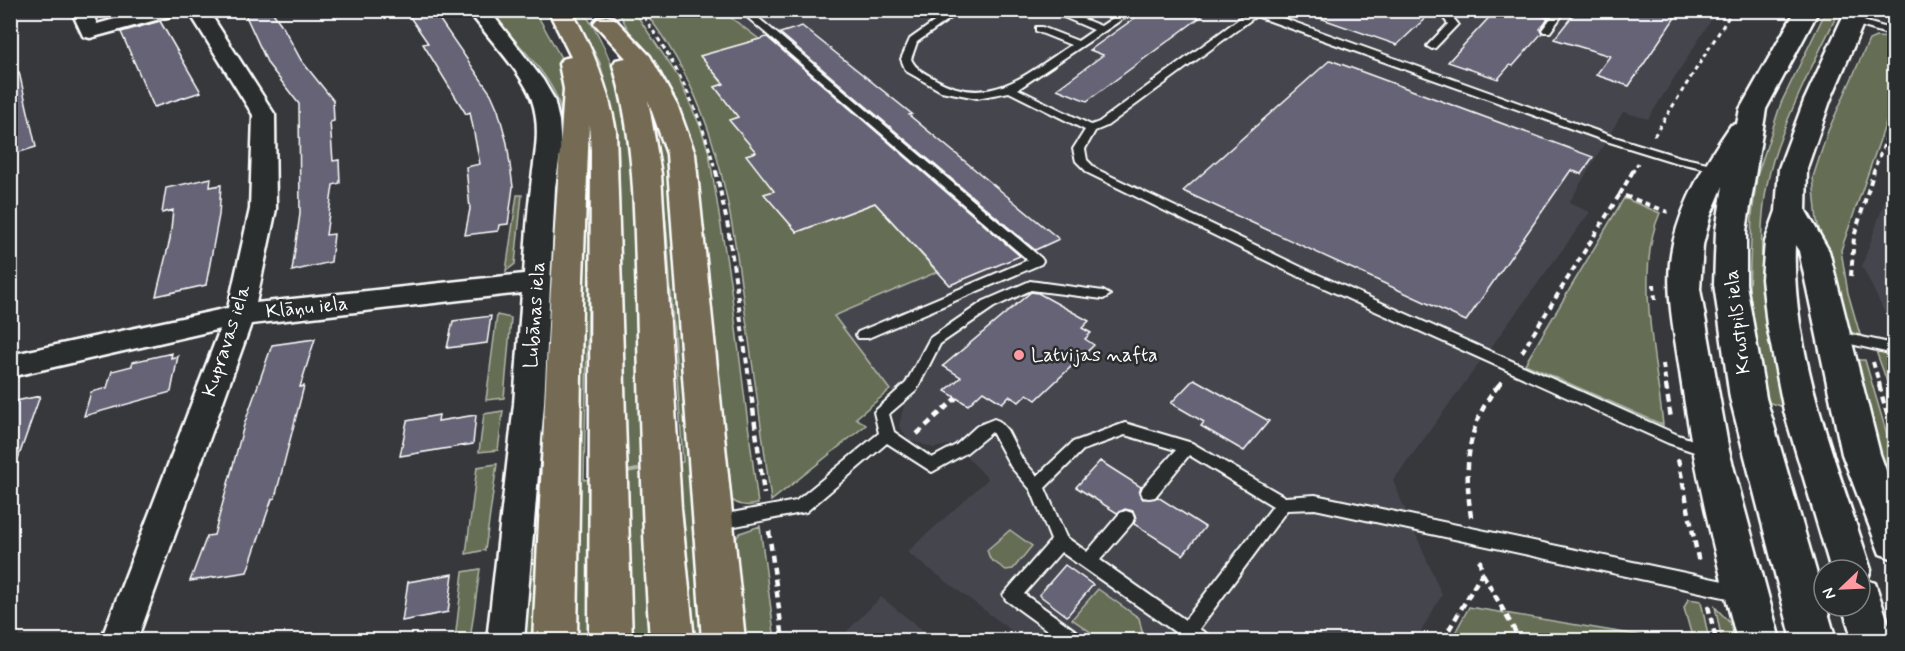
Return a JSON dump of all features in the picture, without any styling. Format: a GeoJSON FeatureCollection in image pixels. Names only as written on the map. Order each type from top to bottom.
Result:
{"type":"FeatureCollection","features":[{"type":"Feature","properties":{"kind":"highway"},"geometry":{"type":"LineString","coordinates":[[558,10],[580,48],[595,83],[603,122],[607,196],[611,640]]}},
{"type":"Feature","properties":{"kind":"highway"},"geometry":{"type":"LineString","coordinates":[[555,640],[567,281],[578,89],[558,10]]}},
{"type":"Feature","properties":{"kind":"highway"},"geometry":{"type":"LineString","coordinates":[[601,17],[628,74],[641,116],[648,204],[666,577],[672,640]]}},
{"type":"Feature","properties":{"kind":"highway"},"geometry":{"type":"LineString","coordinates":[[601,17],[638,56],[665,107],[681,154],[724,640]]}},
{"type":"Feature","properties":{"kind":"main road","name":"Krustpils iela"},"geometry":{"type":"LineString","coordinates":[[1808,10],[1753,108],[1739,174],[1731,231],[1730,284],[1748,398],[1815,640]]}},
{"type":"Feature","properties":{"kind":"main road"},"geometry":{"type":"LineString","coordinates":[[1847,558],[1802,411],[1783,325],[1778,279],[1780,242],[1791,211],[1793,168],[1817,102],[1856,16]]}},
{"type":"Feature","properties":{"kind":"main road"},"geometry":{"type":"LineString","coordinates":[[1753,108],[1717,168],[1695,217],[1688,245],[1684,289],[1710,451],[1758,640]]}},
{"type":"Feature","properties":{"kind":"main road"},"geometry":{"type":"LineString","coordinates":[[1791,211],[1814,251],[1861,454],[1894,542]]}},
{"type":"Feature","properties":{"kind":"main road"},"geometry":{"type":"LineString","coordinates":[[1868,618],[1875,640]]}},
{"type":"Feature","properties":{"kind":"street"},"geometry":{"type":"LineString","coordinates":[[81,10],[90,32],[171,10]]}},
{"type":"Feature","properties":{"kind":"street","name":"Kupravas iela"},"geometry":{"type":"LineString","coordinates":[[119,640],[240,315],[263,209],[264,115],[198,10]]}},
{"type":"Feature","properties":{"kind":"street","name":"Lubānas iela"},"geometry":{"type":"LineString","coordinates":[[478,10],[532,80],[543,99],[548,121],[549,148],[543,187],[525,453],[506,640]]}},
{"type":"Feature","properties":{"kind":"street","name":"Klāņu iela"},"geometry":{"type":"LineString","coordinates":[[10,366],[240,315],[537,282]]}},
{"type":"Feature","properties":{"kind":"lane"},"geometry":{"type":"LineString","coordinates":[[742,10],[1037,261],[863,334]]}},
{"type":"Feature","properties":{"kind":"lane"},"geometry":{"type":"LineString","coordinates":[[958,10],[913,41],[906,59],[910,69],[945,89],[977,95],[1010,89],[1132,10]]}},
{"type":"Feature","properties":{"kind":"lane"},"geometry":{"type":"LineString","coordinates":[[1052,10],[1102,30]]}},
{"type":"Feature","properties":{"kind":"lane"},"geometry":{"type":"LineString","coordinates":[[1432,46],[1453,24],[1442,10]]}},
{"type":"Feature","properties":{"kind":"lane"},"geometry":{"type":"LineString","coordinates":[[1547,30],[1562,10]]}},
{"type":"Feature","properties":{"kind":"lane"},"geometry":{"type":"LineString","coordinates":[[1710,451],[1673,439],[1296,270],[1092,171],[1082,161],[1079,148],[1091,129],[1103,124],[1252,11],[1646,150],[1717,168]]}},
{"type":"Feature","properties":{"kind":"lane"},"geometry":{"type":"LineString","coordinates":[[1856,16],[1894,33]]}},
{"type":"Feature","properties":{"kind":"lane"},"geometry":{"type":"LineString","coordinates":[[1039,30],[1079,45]]}},
{"type":"Feature","properties":{"kind":"lane"},"geometry":{"type":"LineString","coordinates":[[1010,89],[1091,129]]}},
{"type":"Feature","properties":{"kind":"lane"},"geometry":{"type":"LineString","coordinates":[[1103,295],[1030,285],[989,304],[935,341],[911,387],[881,412],[887,435],[932,466],[961,449],[982,430],[994,425],[1002,434],[1016,463],[1037,486],[1060,543],[1189,637],[1283,504]]}},
{"type":"Feature","properties":{"kind":"lane"},"geometry":{"type":"LineString","coordinates":[[1832,335],[1894,349]]}},
{"type":"Feature","properties":{"kind":"lane"},"geometry":{"type":"LineString","coordinates":[[1037,486],[1078,446],[1125,429],[1187,447],[1283,504],[1315,502],[1747,594]]}},
{"type":"Feature","properties":{"kind":"lane"},"geometry":{"type":"LineString","coordinates":[[713,524],[800,507],[887,435]]}},
{"type":"Feature","properties":{"kind":"lane"},"geometry":{"type":"LineString","coordinates":[[1149,492],[1187,447]]}},
{"type":"Feature","properties":{"kind":"lane"},"geometry":{"type":"LineString","coordinates":[[1088,562],[1126,518]]}},
{"type":"Feature","properties":{"kind":"lane"},"geometry":{"type":"LineString","coordinates":[[1060,543],[1012,595],[1074,640]]}},
{"type":"Feature","properties":{"kind":"path"},"geometry":{"type":"LineString","coordinates":[[639,10],[673,60],[699,112],[719,176],[740,310],[783,640]]}},
{"type":"Feature","properties":{"kind":"path"},"geometry":{"type":"LineString","coordinates":[[1646,150],[1733,10]]}},
{"type":"Feature","properties":{"kind":"path"},"geometry":{"type":"LineString","coordinates":[[1851,283],[1849,259],[1852,243],[1894,118]]}},
{"type":"Feature","properties":{"kind":"path"},"geometry":{"type":"LineString","coordinates":[[1520,640],[1482,573],[1468,500],[1468,446],[1480,411],[1513,367],[1620,194]]}},
{"type":"Feature","properties":{"kind":"path"},"geometry":{"type":"LineString","coordinates":[[1868,343],[1894,439]]}},
{"type":"Feature","properties":{"kind":"path"},"geometry":{"type":"LineString","coordinates":[[922,429],[956,398]]}},
{"type":"Feature","properties":{"kind":"path"},"geometry":{"type":"LineString","coordinates":[[1443,640],[1482,573]]}},
{"type":"Feature","properties":{"kind":"shaded area"},"geometry":{"type":"Polygon","coordinates":[[[722,10],[1717,11],[1648,119],[1623,112],[1569,203],[1590,212],[1393,481],[1442,595],[1416,640],[1024,640],[907,552],[988,479],[955,444],[934,448],[909,440],[899,426],[904,404],[890,390],[834,316],[937,272],[875,203],[797,232],[764,194],[773,190],[746,155],[729,120],[738,116],[715,87],[723,84],[700,56],[758,39],[722,10]]]}},
{"type":"Feature","properties":{"kind":"shaded area"},"geometry":{"type":"Polygon","coordinates":[[[1894,174],[1894,332],[1862,266],[1894,174]]]}},
{"type":"Feature","properties":{"kind":"shaded area"},"geometry":{"type":"Polygon","coordinates":[[[881,597],[935,640],[838,640],[881,597]]]}},
{"type":"Feature","properties":{"kind":"green space"},"geometry":{"type":"Polygon","coordinates":[[[489,11],[535,11],[560,56],[569,98],[537,556],[535,640],[522,640],[554,179],[560,144],[561,118],[557,97],[550,84],[489,11]]]}},
{"type":"Feature","properties":{"kind":"green space"},"geometry":{"type":"Polygon","coordinates":[[[573,11],[583,11],[601,41],[624,106],[629,140],[633,175],[641,468],[626,471],[618,132],[600,63],[573,11]]]}},
{"type":"Feature","properties":{"kind":"green space"},"geometry":{"type":"Polygon","coordinates":[[[618,11],[634,11],[677,75],[701,128],[709,153],[730,281],[758,504],[741,505],[727,494],[662,90],[618,11]]]}},
{"type":"Feature","properties":{"kind":"green space"},"geometry":{"type":"Polygon","coordinates":[[[644,11],[659,11],[665,17],[691,11],[722,11],[759,39],[701,57],[723,84],[715,87],[738,117],[730,120],[756,152],[747,155],[774,191],[765,195],[797,232],[875,203],[937,272],[834,316],[890,390],[856,418],[866,425],[771,501],[733,231],[716,154],[704,117],[688,80],[668,45],[644,11]]]}},
{"type":"Feature","properties":{"kind":"green space"},"geometry":{"type":"Polygon","coordinates":[[[1826,11],[1839,11],[1798,96],[1777,148],[1768,180],[1763,212],[1762,245],[1766,310],[1784,407],[1767,402],[1749,289],[1752,215],[1757,176],[1781,103],[1826,11]]]}},
{"type":"Feature","properties":{"kind":"green space"},"geometry":{"type":"Polygon","coordinates":[[[1876,37],[1894,38],[1894,100],[1841,250],[1848,293],[1861,338],[1843,323],[1817,221],[1813,177],[1828,131],[1869,40],[1876,37]]]}},
{"type":"Feature","properties":{"kind":"green space"},"geometry":{"type":"Polygon","coordinates":[[[655,124],[658,124],[669,165],[707,640],[574,640],[585,155],[589,154],[591,172],[584,480],[683,462],[667,233],[655,124]]]}},
{"type":"Feature","properties":{"kind":"green space"},"geometry":{"type":"Polygon","coordinates":[[[517,195],[522,195],[515,264],[506,271],[517,195]]]}},
{"type":"Feature","properties":{"kind":"green space"},"geometry":{"type":"Polygon","coordinates":[[[1624,198],[1660,213],[1652,236],[1648,289],[1663,425],[1525,364],[1624,198]]]}},
{"type":"Feature","properties":{"kind":"green space"},"geometry":{"type":"Polygon","coordinates":[[[497,315],[511,318],[504,398],[486,400],[497,315]]]}},
{"type":"Feature","properties":{"kind":"green space"},"geometry":{"type":"Polygon","coordinates":[[[1876,351],[1894,355],[1894,401],[1876,351]]]}},
{"type":"Feature","properties":{"kind":"green space"},"geometry":{"type":"Polygon","coordinates":[[[1865,360],[1894,458],[1894,492],[1876,443],[1853,363],[1865,360]]]}},
{"type":"Feature","properties":{"kind":"green space"},"geometry":{"type":"Polygon","coordinates":[[[503,411],[498,450],[479,452],[484,414],[503,411]]]}},
{"type":"Feature","properties":{"kind":"green space"},"geometry":{"type":"Polygon","coordinates":[[[497,464],[485,550],[466,554],[477,467],[497,464]]]}},
{"type":"Feature","properties":{"kind":"green space"},"geometry":{"type":"Polygon","coordinates":[[[760,526],[775,640],[744,640],[732,544],[740,533],[760,526]]]}},
{"type":"Feature","properties":{"kind":"green space"},"geometry":{"type":"Polygon","coordinates":[[[1010,530],[1032,546],[1013,569],[1006,570],[990,559],[987,550],[1010,530]]]}},
{"type":"Feature","properties":{"kind":"green space"},"geometry":{"type":"Polygon","coordinates":[[[480,569],[470,640],[455,640],[463,572],[480,569]]]}},
{"type":"Feature","properties":{"kind":"green space"},"geometry":{"type":"Polygon","coordinates":[[[1098,589],[1139,618],[1144,640],[1102,640],[1072,619],[1098,589]]]}},
{"type":"Feature","properties":{"kind":"green space"},"geometry":{"type":"Polygon","coordinates":[[[1688,599],[1701,601],[1709,640],[1693,640],[1684,608],[1688,599]]]}},
{"type":"Feature","properties":{"kind":"green space"},"geometry":{"type":"Polygon","coordinates":[[[1469,607],[1667,640],[1451,640],[1469,607]]]}},
{"type":"Feature","properties":{"kind":"green space"},"geometry":{"type":"Polygon","coordinates":[[[1715,607],[1732,625],[1738,640],[1722,640],[1715,607]]]}},
{"type":"Feature","properties":{"kind":"building"},"geometry":{"type":"Polygon","coordinates":[[[258,10],[271,10],[301,60],[333,100],[334,121],[330,122],[333,161],[339,160],[340,183],[333,185],[326,235],[334,234],[331,262],[292,271],[300,214],[299,104],[268,64],[245,14],[258,10]]]}},
{"type":"Feature","properties":{"kind":"building"},"geometry":{"type":"Polygon","coordinates":[[[405,10],[433,10],[491,94],[498,110],[507,143],[513,187],[508,224],[499,225],[498,231],[465,235],[470,209],[466,167],[480,164],[470,112],[466,114],[423,44],[428,43],[405,10]]]}},
{"type":"Feature","properties":{"kind":"building"},"geometry":{"type":"Polygon","coordinates":[[[1146,10],[1210,10],[1087,101],[1057,89],[1103,55],[1090,50],[1146,10]]]}},
{"type":"Feature","properties":{"kind":"building"},"geometry":{"type":"Polygon","coordinates":[[[1308,10],[1434,10],[1397,45],[1308,14],[1308,10]]]}},
{"type":"Feature","properties":{"kind":"building"},"geometry":{"type":"Polygon","coordinates":[[[1496,10],[1525,10],[1548,18],[1540,29],[1542,33],[1513,66],[1510,65],[1498,79],[1448,62],[1496,10]]]}},
{"type":"Feature","properties":{"kind":"building"},"geometry":{"type":"Polygon","coordinates":[[[1577,10],[1680,10],[1629,86],[1596,75],[1610,56],[1554,39],[1577,10]]]}},
{"type":"Feature","properties":{"kind":"building"},"geometry":{"type":"Polygon","coordinates":[[[160,21],[201,92],[154,107],[121,32],[160,21]]]}},
{"type":"Feature","properties":{"kind":"building"},"geometry":{"type":"Polygon","coordinates":[[[802,26],[912,114],[909,115],[1059,239],[1035,250],[780,33],[802,26]]]}},
{"type":"Feature","properties":{"kind":"building"},"geometry":{"type":"Polygon","coordinates":[[[767,37],[1020,256],[950,285],[875,203],[797,232],[764,194],[774,191],[746,155],[756,152],[729,120],[738,117],[715,87],[724,84],[700,56],[767,37]]]}},
{"type":"Feature","properties":{"kind":"building"},"geometry":{"type":"Polygon","coordinates":[[[1330,60],[1593,157],[1581,174],[1571,170],[1466,321],[1183,191],[1330,60]]]}},
{"type":"Feature","properties":{"kind":"building"},"geometry":{"type":"Polygon","coordinates":[[[19,72],[36,147],[10,155],[10,73],[19,72]]]}},
{"type":"Feature","properties":{"kind":"building"},"geometry":{"type":"Polygon","coordinates":[[[211,178],[210,187],[221,185],[219,215],[206,285],[156,296],[170,239],[173,210],[162,213],[166,188],[211,178]]]}},
{"type":"Feature","properties":{"kind":"building","name":"Latvijas nafta"},"geometry":{"type":"Polygon","coordinates":[[[1031,292],[1038,293],[1089,321],[1082,328],[1091,333],[1085,339],[1094,345],[1036,400],[1027,394],[1019,402],[1009,396],[1002,403],[983,391],[968,405],[945,391],[961,377],[943,366],[1031,292]]]}},
{"type":"Feature","properties":{"kind":"building"},"geometry":{"type":"Polygon","coordinates":[[[491,316],[487,343],[447,348],[453,321],[491,316]]]}},
{"type":"Feature","properties":{"kind":"building"},"geometry":{"type":"Polygon","coordinates":[[[315,339],[300,387],[304,386],[275,498],[272,499],[247,572],[190,581],[207,536],[214,535],[244,425],[272,345],[315,339]]]}},
{"type":"Feature","properties":{"kind":"building"},"geometry":{"type":"Polygon","coordinates":[[[172,353],[171,358],[178,356],[171,392],[84,416],[91,392],[107,388],[112,371],[132,366],[132,362],[172,353]]]}},
{"type":"Feature","properties":{"kind":"building"},"geometry":{"type":"Polygon","coordinates":[[[1194,379],[1269,421],[1244,451],[1201,426],[1204,422],[1171,403],[1194,379]]]}},
{"type":"Feature","properties":{"kind":"building"},"geometry":{"type":"Polygon","coordinates":[[[40,396],[14,470],[10,469],[10,419],[16,401],[40,396]]]}},
{"type":"Feature","properties":{"kind":"building"},"geometry":{"type":"Polygon","coordinates":[[[439,415],[438,421],[476,415],[473,444],[400,456],[407,421],[439,415]]]}},
{"type":"Feature","properties":{"kind":"building"},"geometry":{"type":"Polygon","coordinates":[[[1100,461],[1141,487],[1139,493],[1143,499],[1158,497],[1205,527],[1183,555],[1134,524],[1136,517],[1133,511],[1125,509],[1117,513],[1076,487],[1100,461]]]}},
{"type":"Feature","properties":{"kind":"building"},"geometry":{"type":"Polygon","coordinates":[[[1065,565],[1093,585],[1067,616],[1039,595],[1065,565]]]}},
{"type":"Feature","properties":{"kind":"building"},"geometry":{"type":"Polygon","coordinates":[[[453,574],[448,612],[402,621],[408,582],[453,574]]]}},
{"type":"Feature","properties":{"kind":"place","name":"Latvijas nafta"},"geometry":{"type":"Point","coordinates":[1019,355]}}]}
